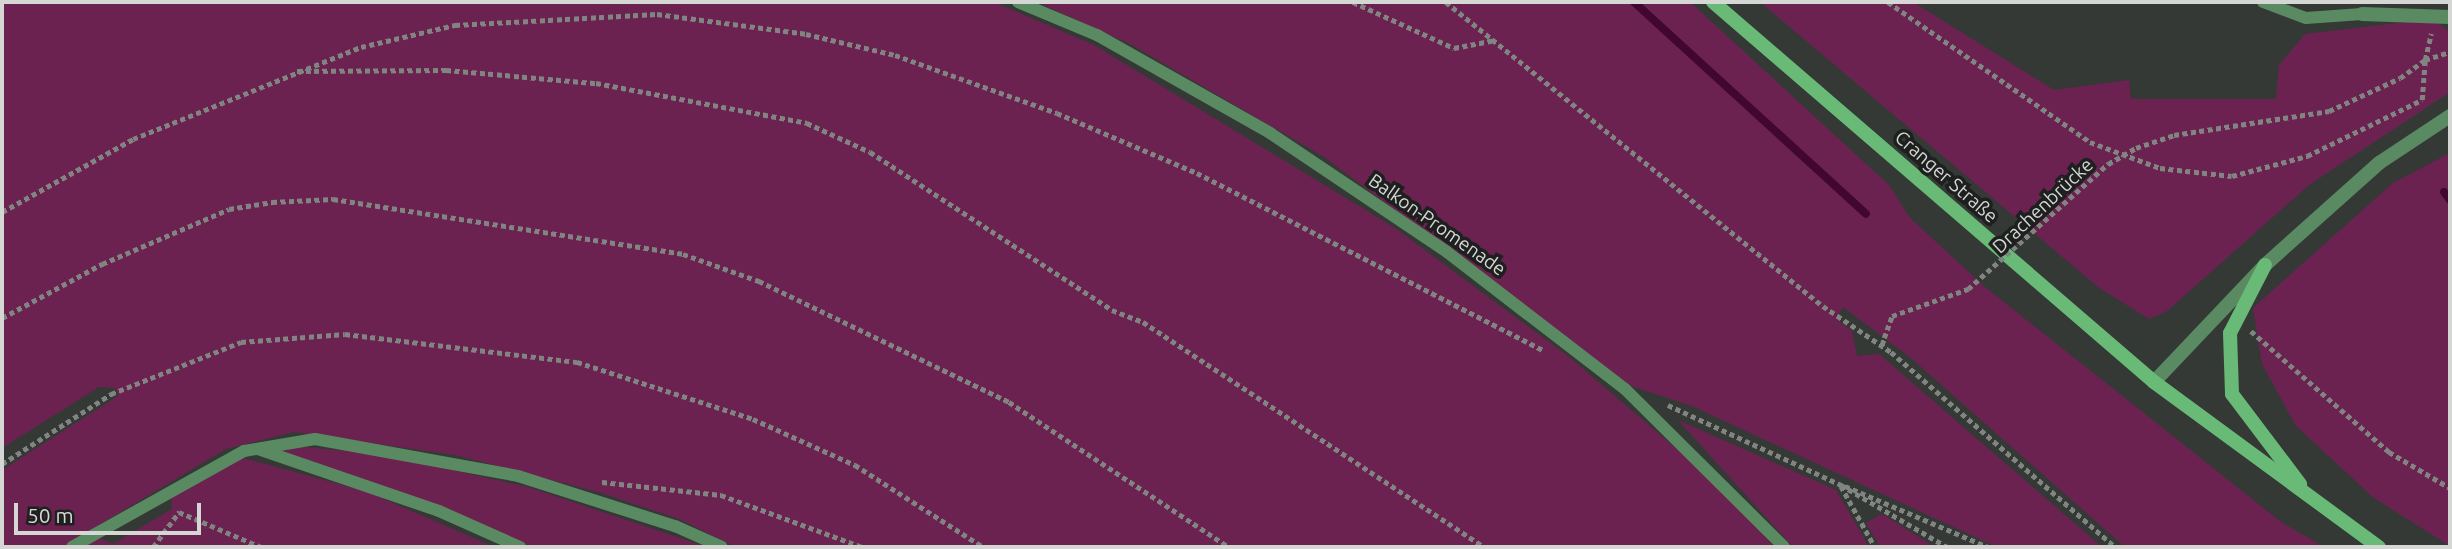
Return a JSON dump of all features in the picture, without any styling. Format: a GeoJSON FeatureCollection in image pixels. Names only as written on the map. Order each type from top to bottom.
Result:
{"type":"FeatureCollection","features":[{"type":"Feature","properties":{"kind":"main road","name":"Cranger Straße"},"geometry":{"type":"LineString","coordinates":[[1713,2],[2154,382],[2379,547]]}},
{"type":"Feature","properties":{"kind":"main road","name":"Cranger Straße"},"geometry":{"type":"LineString","coordinates":[[2265,265],[2230,333],[2232,394],[2315,502]]}},
{"type":"Feature","properties":{"kind":"street"},"geometry":{"type":"LineString","coordinates":[[2362,14],[2450,17]]}},
{"type":"Feature","properties":{"kind":"street","name":"Cranger Straße"},"geometry":{"type":"LineString","coordinates":[[2154,382],[2265,265],[2379,163],[2450,116]]}},
{"type":"Feature","properties":{"kind":"street"},"geometry":{"type":"LineString","coordinates":[[2434,127],[2450,128]]}},
{"type":"Feature","properties":{"kind":"lane","name":"Balkon-Promenade"},"geometry":{"type":"LineString","coordinates":[[1018,2],[1097,35],[1270,133],[1447,252],[1625,389],[1784,547]]}},
{"type":"Feature","properties":{"kind":"lane"},"geometry":{"type":"LineString","coordinates":[[2263,2],[2305,18],[2362,14]]}},
{"type":"Feature","properties":{"kind":"lane"},"geometry":{"type":"LineString","coordinates":[[72,547],[178,483],[258,448],[304,439],[349,442],[571,490],[722,547]]}},
{"type":"Feature","properties":{"kind":"lane"},"geometry":{"type":"LineString","coordinates":[[258,448],[439,511],[520,547]]}},
{"type":"Feature","properties":{"kind":"path"},"geometry":{"type":"LineString","coordinates":[[1353,2],[1454,48],[1495,40]]}},
{"type":"Feature","properties":{"kind":"path"},"geometry":{"type":"LineString","coordinates":[[1447,2],[1823,306],[1882,345],[2115,547]]}},
{"type":"Feature","properties":{"kind":"path"},"geometry":{"type":"LineString","coordinates":[[1888,2],[2090,142],[2160,169],[2232,176],[2307,156],[2422,100],[2426,60],[2450,52]]}},
{"type":"Feature","properties":{"kind":"path"},"geometry":{"type":"LineString","coordinates":[[2,212],[133,139],[295,71],[455,25],[657,13],[807,34],[895,55],[1057,113],[1330,238],[1533,348],[1568,347]]}},
{"type":"Feature","properties":{"kind":"path","name":"Drachenbrücke"},"geometry":{"type":"LineString","coordinates":[[1882,345],[1892,316],[1968,289],[2108,164],[2136,148],[2174,135],[2329,111],[2400,78],[2426,60]]}},
{"type":"Feature","properties":{"kind":"path"},"geometry":{"type":"LineString","coordinates":[[295,71],[446,70],[570,80],[754,108],[807,123],[870,152],[1112,310],[1143,322],[1484,547]]}},
{"type":"Feature","properties":{"kind":"path"},"geometry":{"type":"LineString","coordinates":[[2,318],[102,264],[250,204],[333,199],[670,252],[759,281],[1009,401],[1229,547]]}},
{"type":"Feature","properties":{"kind":"path"},"geometry":{"type":"LineString","coordinates":[[2237,317],[2379,443],[2450,488]]}},
{"type":"Feature","properties":{"kind":"path"},"geometry":{"type":"LineString","coordinates":[[2,464],[110,394],[241,342],[345,334],[577,362],[753,419],[855,465],[983,547]]}},
{"type":"Feature","properties":{"kind":"path"},"geometry":{"type":"LineString","coordinates":[[1661,402],[1841,485],[1988,547]]}},
{"type":"Feature","properties":{"kind":"path"},"geometry":{"type":"LineString","coordinates":[[571,490],[595,481],[721,495],[862,547]]}},
{"type":"Feature","properties":{"kind":"path"},"geometry":{"type":"LineString","coordinates":[[153,547],[179,512],[178,483]]}},
{"type":"Feature","properties":{"kind":"path"},"geometry":{"type":"LineString","coordinates":[[1841,485],[1875,547]]}},
{"type":"Feature","properties":{"kind":"path"},"geometry":{"type":"LineString","coordinates":[[1841,485],[1947,547]]}},
{"type":"Feature","properties":{"kind":"path"},"geometry":{"type":"LineString","coordinates":[[179,512],[261,547]]}},
{"type":"Feature","properties":{"kind":"shaded area"},"geometry":{"type":"Polygon","coordinates":[[[2,2],[994,2],[1094,45],[1395,228],[1568,356],[1726,491],[1774,547],[736,547],[679,519],[598,492],[455,455],[294,432],[226,449],[62,547],[2,547],[2,470],[118,396],[115,388],[99,387],[2,448],[2,2]]]}},
{"type":"Feature","properties":{"kind":"shaded area"},"geometry":{"type":"Polygon","coordinates":[[[1037,2],[1690,2],[1889,185],[1910,218],[1985,287],[2281,522],[2324,547],[2125,547],[1911,358],[1843,307],[1836,319],[1852,331],[1857,356],[1879,354],[2102,547],[1997,547],[1692,406],[1631,386],[1324,157],[1132,45],[1037,2]]]}},
{"type":"Feature","properties":{"kind":"shaded area"},"geometry":{"type":"Polygon","coordinates":[[[1760,2],[1913,2],[2054,90],[2129,80],[2131,99],[2276,99],[2279,65],[2305,34],[2432,19],[2450,32],[2450,92],[2309,185],[2167,311],[2149,319],[2098,287],[1760,2]]]}},
{"type":"Feature","properties":{"kind":"shaded area"},"geometry":{"type":"Polygon","coordinates":[[[2450,153],[2450,546],[2374,498],[2296,426],[2262,364],[2253,308],[2393,183],[2450,153]]]}},
{"type":"Feature","properties":{"kind":"shaded area"},"geometry":{"type":"Polygon","coordinates":[[[1678,420],[1836,490],[1869,547],[1793,547],[1678,420]]]}},
{"type":"Feature","properties":{"kind":"shaded area"},"geometry":{"type":"Polygon","coordinates":[[[293,446],[379,454],[528,487],[707,547],[533,547],[453,511],[275,452],[293,446]]]}},
{"type":"Feature","properties":{"kind":"shaded area"},"geometry":{"type":"Polygon","coordinates":[[[243,458],[368,492],[494,547],[83,547],[97,537],[113,544],[172,509],[171,494],[243,458]]]}},
{"type":"Feature","properties":{"kind":"shaded area"},"geometry":{"type":"Polygon","coordinates":[[[1882,514],[1934,547],[1880,547],[1866,523],[1882,514]]]}},
{"type":"Feature","properties":{"kind":"waterway"},"geometry":{"type":"LineString","coordinates":[[1634,2],[1866,214]]}},
{"type":"Feature","properties":{"kind":"waterway"},"geometry":{"type":"LineString","coordinates":[[2444,192],[2450,200]]}}]}
